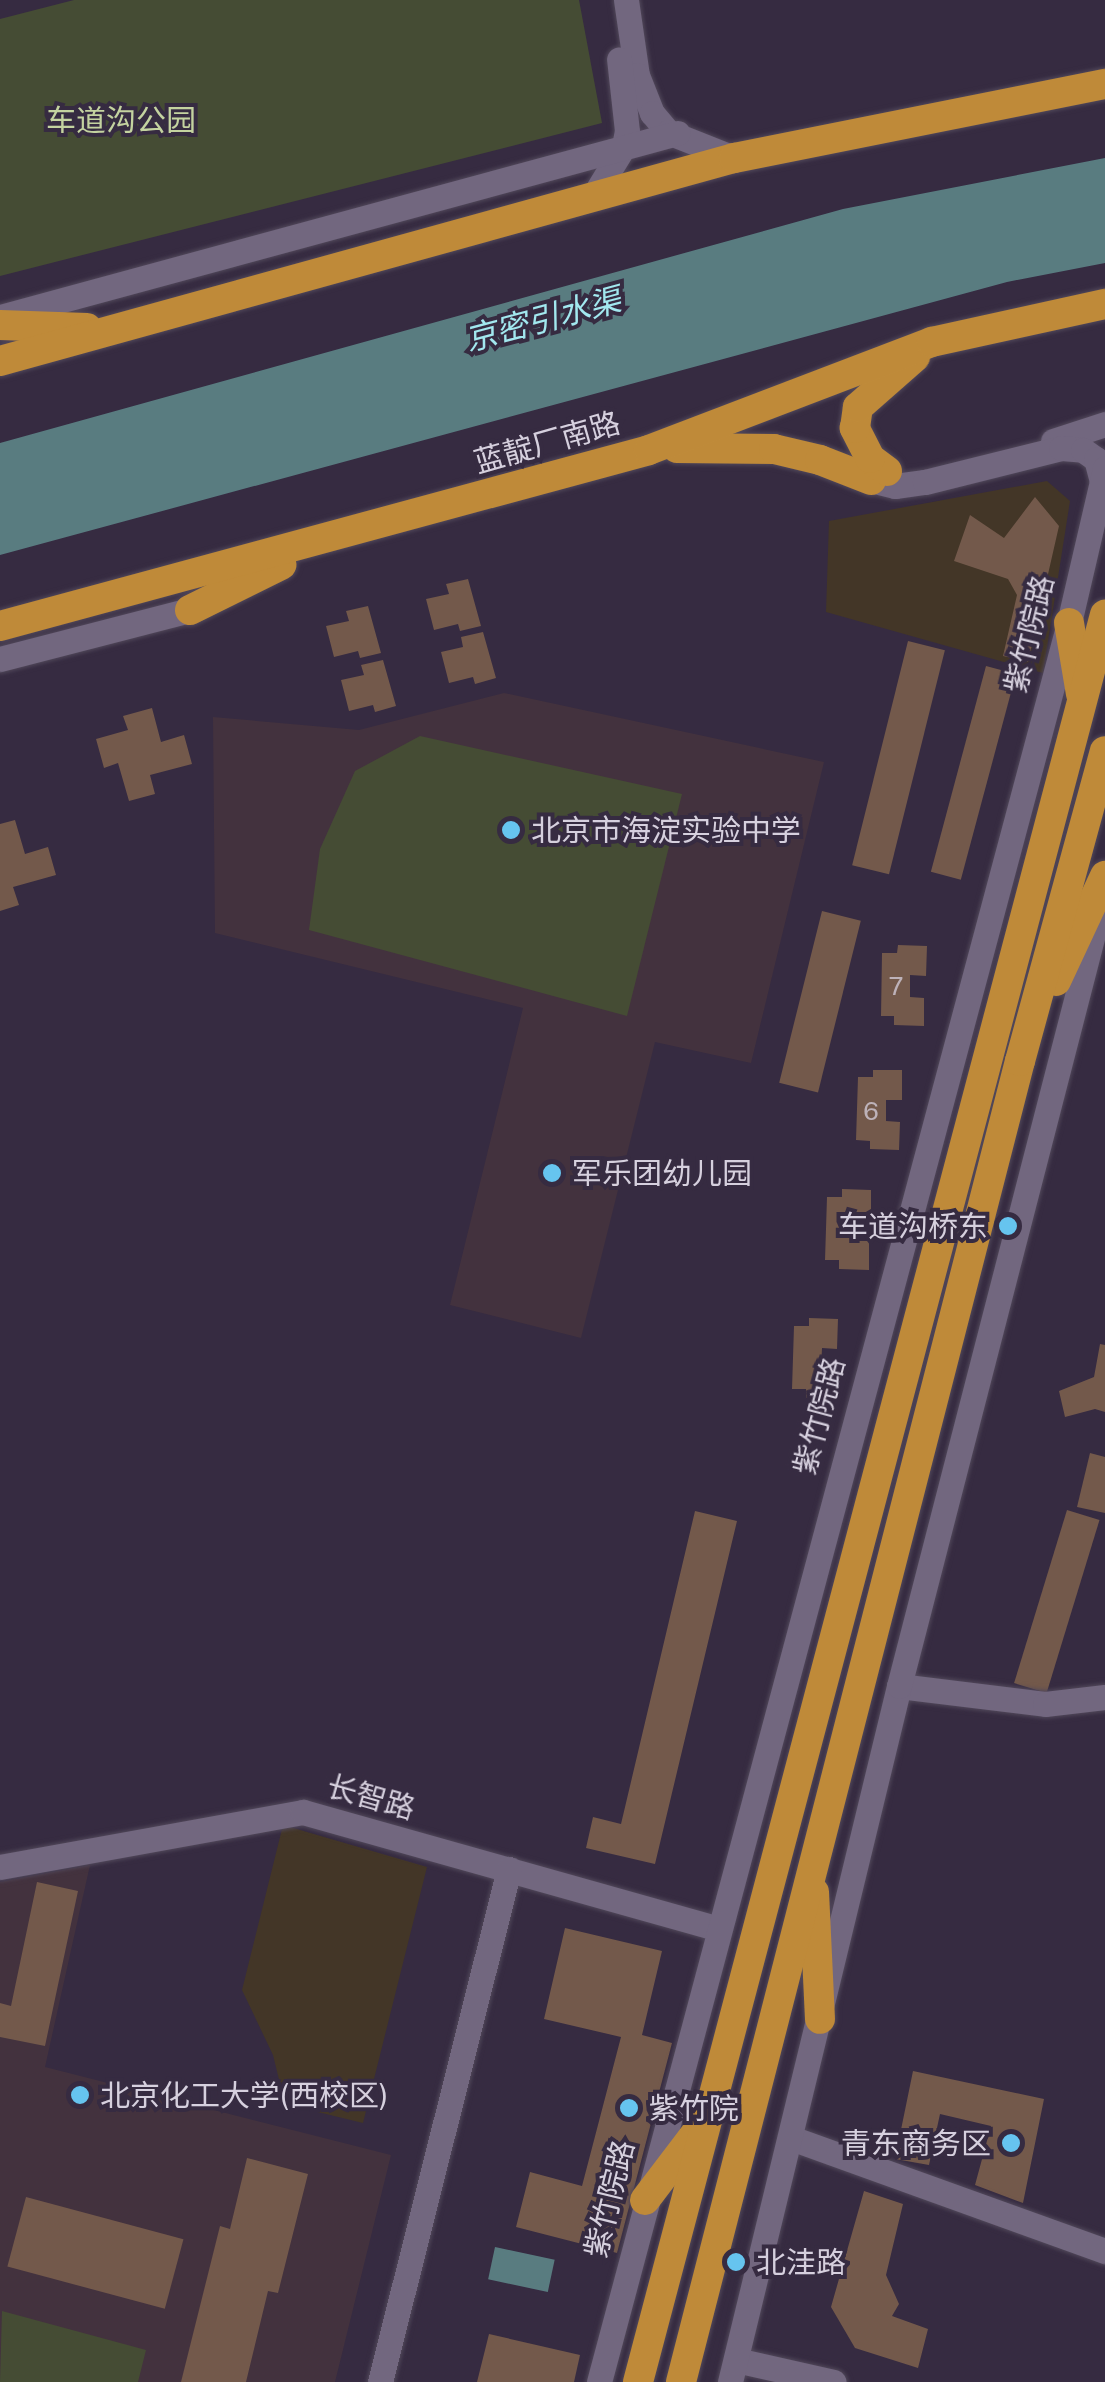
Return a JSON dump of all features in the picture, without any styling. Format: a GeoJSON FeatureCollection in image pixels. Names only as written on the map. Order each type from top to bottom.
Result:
{"type":"FeatureCollection","features":[{"type":"Feature","properties":{"kind":"highway"},"geometry":{"type":"LineString","coordinates":[[0,361],[734,158],[1105,84]]}},
{"type":"Feature","properties":{"kind":"highway","name":"蓝靛厂南路"},"geometry":{"type":"LineString","coordinates":[[0,626],[649,450],[932,342],[1105,304]]}},
{"type":"Feature","properties":{"kind":"highway"},"geometry":{"type":"LineString","coordinates":[[0,321],[116,328]]}},
{"type":"Feature","properties":{"kind":"highway"},"geometry":{"type":"LineString","coordinates":[[879,476],[855,428],[858,407],[932,342]]}},
{"type":"Feature","properties":{"kind":"highway"},"geometry":{"type":"LineString","coordinates":[[649,450],[774,449],[879,476]]}},
{"type":"Feature","properties":{"kind":"highway"},"geometry":{"type":"LineString","coordinates":[[190,610],[338,536]]}},
{"type":"Feature","properties":{"kind":"highway"},"geometry":{"type":"LineString","coordinates":[[638,2382],[981,1072],[1084,706],[1105,614]]}},
{"type":"Feature","properties":{"kind":"highway"},"geometry":{"type":"LineString","coordinates":[[1069,624],[1084,706]]}},
{"type":"Feature","properties":{"kind":"highway"},"geometry":{"type":"LineString","coordinates":[[681,2382],[812,1858],[1020,1061],[1105,752]]}},
{"type":"Feature","properties":{"kind":"highway"},"geometry":{"type":"LineString","coordinates":[[1020,1061],[1105,876]]}},
{"type":"Feature","properties":{"kind":"highway"},"geometry":{"type":"LineString","coordinates":[[812,1858],[820,2019]]}},
{"type":"Feature","properties":{"kind":"highway"},"geometry":{"type":"LineString","coordinates":[[644,2200],[710,2114]]}},
{"type":"Feature","properties":{"kind":"street"},"geometry":{"type":"LineString","coordinates":[[593,197],[624,146],[626,100],[610,0]]}},
{"type":"Feature","properties":{"kind":"street"},"geometry":{"type":"LineString","coordinates":[[626,0],[637,75],[652,113],[668,132],[734,158]]}},
{"type":"Feature","properties":{"kind":"street"},"geometry":{"type":"LineString","coordinates":[[0,321],[677,133]]}},
{"type":"Feature","properties":{"kind":"street"},"geometry":{"type":"LineString","coordinates":[[879,476],[894,486],[926,482],[1105,424]]}},
{"type":"Feature","properties":{"kind":"street"},"geometry":{"type":"LineString","coordinates":[[997,460],[1062,448],[1082,450],[1096,459],[1104,474]]}},
{"type":"Feature","properties":{"kind":"street","name":"紫竹院路"},"geometry":{"type":"LineString","coordinates":[[599,2382],[644,2200],[1069,624],[1104,474]]}},
{"type":"Feature","properties":{"kind":"street"},"geometry":{"type":"LineString","coordinates":[[0,659],[190,610]]}},
{"type":"Feature","properties":{"kind":"street"},"geometry":{"type":"LineString","coordinates":[[834,2382],[733,2371],[899,1686],[1096,962],[1105,888]]}},
{"type":"Feature","properties":{"kind":"street"},"geometry":{"type":"LineString","coordinates":[[899,1686],[1045,1704],[1105,1697]]}},
{"type":"Feature","properties":{"kind":"street","name":"长智路"},"geometry":{"type":"LineString","coordinates":[[0,1867],[303,1812],[717,1928]]}},
{"type":"Feature","properties":{"kind":"street"},"geometry":{"type":"LineString","coordinates":[[380,2382],[510,1870]]}},
{"type":"Feature","properties":{"kind":"street"},"geometry":{"type":"LineString","coordinates":[[791,2138],[1105,2252]]}},
{"type":"Feature","properties":{"kind":"shaded area"},"geometry":{"type":"Polygon","coordinates":[[[1047,481],[1070,501],[1043,673],[826,612],[829,521],[1047,481]]]}},
{"type":"Feature","properties":{"kind":"shaded area","name":"北京市海淀实验中学"},"geometry":{"type":"Polygon","coordinates":[[[504,693],[824,762],[751,1063],[655,1042],[581,1338],[450,1305],[523,1008],[215,933],[213,717],[359,730],[504,693]]]}},
{"type":"Feature","properties":{"kind":"shaded area"},"geometry":{"type":"Polygon","coordinates":[[[283,1825],[427,1867],[363,2123],[285,2104],[273,2055],[242,1990],[283,1825]]]}},
{"type":"Feature","properties":{"kind":"shaded area","name":"北京化工大学(西校区)"},"geometry":{"type":"Polygon","coordinates":[[[90,1865],[45,2067],[391,2155],[335,2382],[0,2382],[0,1882],[90,1865]]]}},
{"type":"Feature","properties":{"kind":"green space","name":"车道沟公园"},"geometry":{"type":"Polygon","coordinates":[[[74,0],[579,0],[602,123],[0,276],[0,19],[74,0]]]}},
{"type":"Feature","properties":{"kind":"green space"},"geometry":{"type":"Polygon","coordinates":[[[420,736],[682,794],[627,1016],[309,930],[320,849],[355,771],[420,736]]]}},
{"type":"Feature","properties":{"kind":"green space"},"geometry":{"type":"Polygon","coordinates":[[[2,2311],[146,2350],[138,2382],[0,2382],[2,2311]]]}},
{"type":"Feature","properties":{"kind":"water","name":"京密引水渠"},"geometry":{"type":"Polygon","coordinates":[[[1105,158],[1105,263],[1007,282],[0,555],[0,443],[843,209],[1105,158]]]}},
{"type":"Feature","properties":{"kind":"water"},"geometry":{"type":"Polygon","coordinates":[[[495,2247],[555,2260],[548,2292],[488,2279],[495,2247]]]}},
{"type":"Feature","properties":{"kind":"building"},"geometry":{"type":"Polygon","coordinates":[[[1035,497],[1059,526],[1028,662],[1003,656],[1017,595],[1008,579],[954,561],[970,515],[1004,538],[1035,497]]]}},
{"type":"Feature","properties":{"kind":"building"},"geometry":{"type":"Polygon","coordinates":[[[468,579],[481,626],[460,631],[458,624],[434,630],[426,599],[449,594],[446,584],[468,579]]]}},
{"type":"Feature","properties":{"kind":"building"},"geometry":{"type":"Polygon","coordinates":[[[368,606],[381,653],[360,658],[358,651],[334,657],[326,626],[349,621],[346,611],[368,606]]]}},
{"type":"Feature","properties":{"kind":"building"},"geometry":{"type":"Polygon","coordinates":[[[483,632],[496,678],[475,684],[473,677],[449,683],[441,652],[463,647],[461,637],[483,632]]]}},
{"type":"Feature","properties":{"kind":"building"},"geometry":{"type":"Polygon","coordinates":[[[908,641],[945,650],[889,874],[852,865],[908,641]]]}},
{"type":"Feature","properties":{"kind":"building"},"geometry":{"type":"Polygon","coordinates":[[[383,660],[396,706],[375,712],[373,705],[349,711],[341,680],[364,675],[361,665],[383,660]]]}},
{"type":"Feature","properties":{"kind":"building"},"geometry":{"type":"Polygon","coordinates":[[[986,666],[1016,674],[961,880],[931,872],[986,666]]]}},
{"type":"Feature","properties":{"kind":"building"},"geometry":{"type":"Polygon","coordinates":[[[152,708],[161,742],[184,735],[192,764],[150,775],[155,794],[129,801],[118,763],[104,768],[96,739],[128,730],[123,716],[152,708]]]}},
{"type":"Feature","properties":{"kind":"building"},"geometry":{"type":"Polygon","coordinates":[[[15,820],[25,854],[48,847],[56,875],[13,887],[19,905],[0,911],[0,824],[15,820]]]}},
{"type":"Feature","properties":{"kind":"building"},"geometry":{"type":"Polygon","coordinates":[[[822,911],[861,921],[818,1092],[779,1083],[822,911]]]}},
{"type":"Feature","properties":{"kind":"building"},"geometry":{"type":"Polygon","coordinates":[[[898,945],[927,946],[926,976],[910,975],[910,997],[924,998],[924,1026],[894,1025],[894,1016],[881,1016],[882,953],[897,953],[898,945]]]}},
{"type":"Feature","properties":{"kind":"building"},"geometry":{"type":"Polygon","coordinates":[[[873,1070],[902,1070],[902,1100],[886,1100],[886,1121],[900,1122],[899,1150],[870,1149],[870,1141],[856,1140],[858,1077],[873,1077],[873,1070]]]}},
{"type":"Feature","properties":{"kind":"building"},"geometry":{"type":"Polygon","coordinates":[[[842,1189],[871,1190],[871,1220],[855,1219],[855,1241],[869,1241],[869,1270],[839,1269],[839,1260],[825,1260],[827,1197],[842,1197],[842,1189]]]}},
{"type":"Feature","properties":{"kind":"building"},"geometry":{"type":"Polygon","coordinates":[[[809,1318],[838,1319],[837,1349],[822,1348],[821,1370],[836,1370],[835,1399],[806,1398],[806,1389],[792,1389],[794,1326],[809,1326],[809,1318]]]}},
{"type":"Feature","properties":{"kind":"building"},"geometry":{"type":"Polygon","coordinates":[[[1100,1344],[1105,1345],[1105,1412],[1095,1409],[1065,1417],[1059,1391],[1094,1377],[1100,1344]]]}},
{"type":"Feature","properties":{"kind":"building"},"geometry":{"type":"Polygon","coordinates":[[[1090,1453],[1105,1457],[1105,1513],[1077,1507],[1090,1453]]]}},
{"type":"Feature","properties":{"kind":"building"},"geometry":{"type":"Polygon","coordinates":[[[1067,1510],[1100,1520],[1047,1693],[1014,1683],[1067,1510]]]}},
{"type":"Feature","properties":{"kind":"building"},"geometry":{"type":"Polygon","coordinates":[[[695,1511],[737,1521],[655,1864],[586,1848],[593,1817],[621,1824],[695,1511]]]}},
{"type":"Feature","properties":{"kind":"building"},"geometry":{"type":"Polygon","coordinates":[[[37,1882],[78,1891],[45,2046],[0,2037],[0,2003],[11,2006],[37,1882]]]}},
{"type":"Feature","properties":{"kind":"building","name":"紫竹院"},"geometry":{"type":"Polygon","coordinates":[[[565,1928],[662,1951],[642,2035],[672,2043],[617,2253],[516,2227],[530,2172],[582,2186],[621,2037],[544,2019],[565,1928]]]}},
{"type":"Feature","properties":{"kind":"building","name":"青东商务区"},"geometry":{"type":"Polygon","coordinates":[[[913,2071],[1044,2099],[1023,2203],[975,2185],[991,2126],[940,2114],[929,2165],[895,2159],[913,2071]]]}},
{"type":"Feature","properties":{"kind":"building"},"geometry":{"type":"Polygon","coordinates":[[[247,2158],[308,2174],[278,2293],[268,2291],[246,2382],[181,2382],[220,2226],[230,2229],[247,2158]]]}},
{"type":"Feature","properties":{"kind":"building"},"geometry":{"type":"Polygon","coordinates":[[[864,2191],[903,2204],[886,2275],[899,2304],[892,2316],[928,2329],[918,2368],[855,2348],[831,2307],[864,2191]]]}},
{"type":"Feature","properties":{"kind":"building"},"geometry":{"type":"Polygon","coordinates":[[[26,2197],[183,2239],[165,2309],[7,2267],[26,2197]]]}},
{"type":"Feature","properties":{"kind":"building"},"geometry":{"type":"Polygon","coordinates":[[[489,2334],[580,2355],[574,2382],[477,2382],[489,2334]]]}},
{"type":"Feature","properties":{"kind":"place","name":"北京市海淀实验中学"},"geometry":{"type":"Point","coordinates":[511,830]}},
{"type":"Feature","properties":{"kind":"place","name":"军乐团幼儿园"},"geometry":{"type":"Point","coordinates":[552,1173]}},
{"type":"Feature","properties":{"kind":"place","name":"车道沟桥东"},"geometry":{"type":"Point","coordinates":[1008,1226]}},
{"type":"Feature","properties":{"kind":"place","name":"北京化工大学(西校区)"},"geometry":{"type":"Point","coordinates":[80,2095]}},
{"type":"Feature","properties":{"kind":"place","name":"紫竹院"},"geometry":{"type":"Point","coordinates":[629,2108]}},
{"type":"Feature","properties":{"kind":"place","name":"青东商务区"},"geometry":{"type":"Point","coordinates":[1011,2143]}},
{"type":"Feature","properties":{"kind":"place","name":"北洼路"},"geometry":{"type":"Point","coordinates":[736,2262]}}]}
